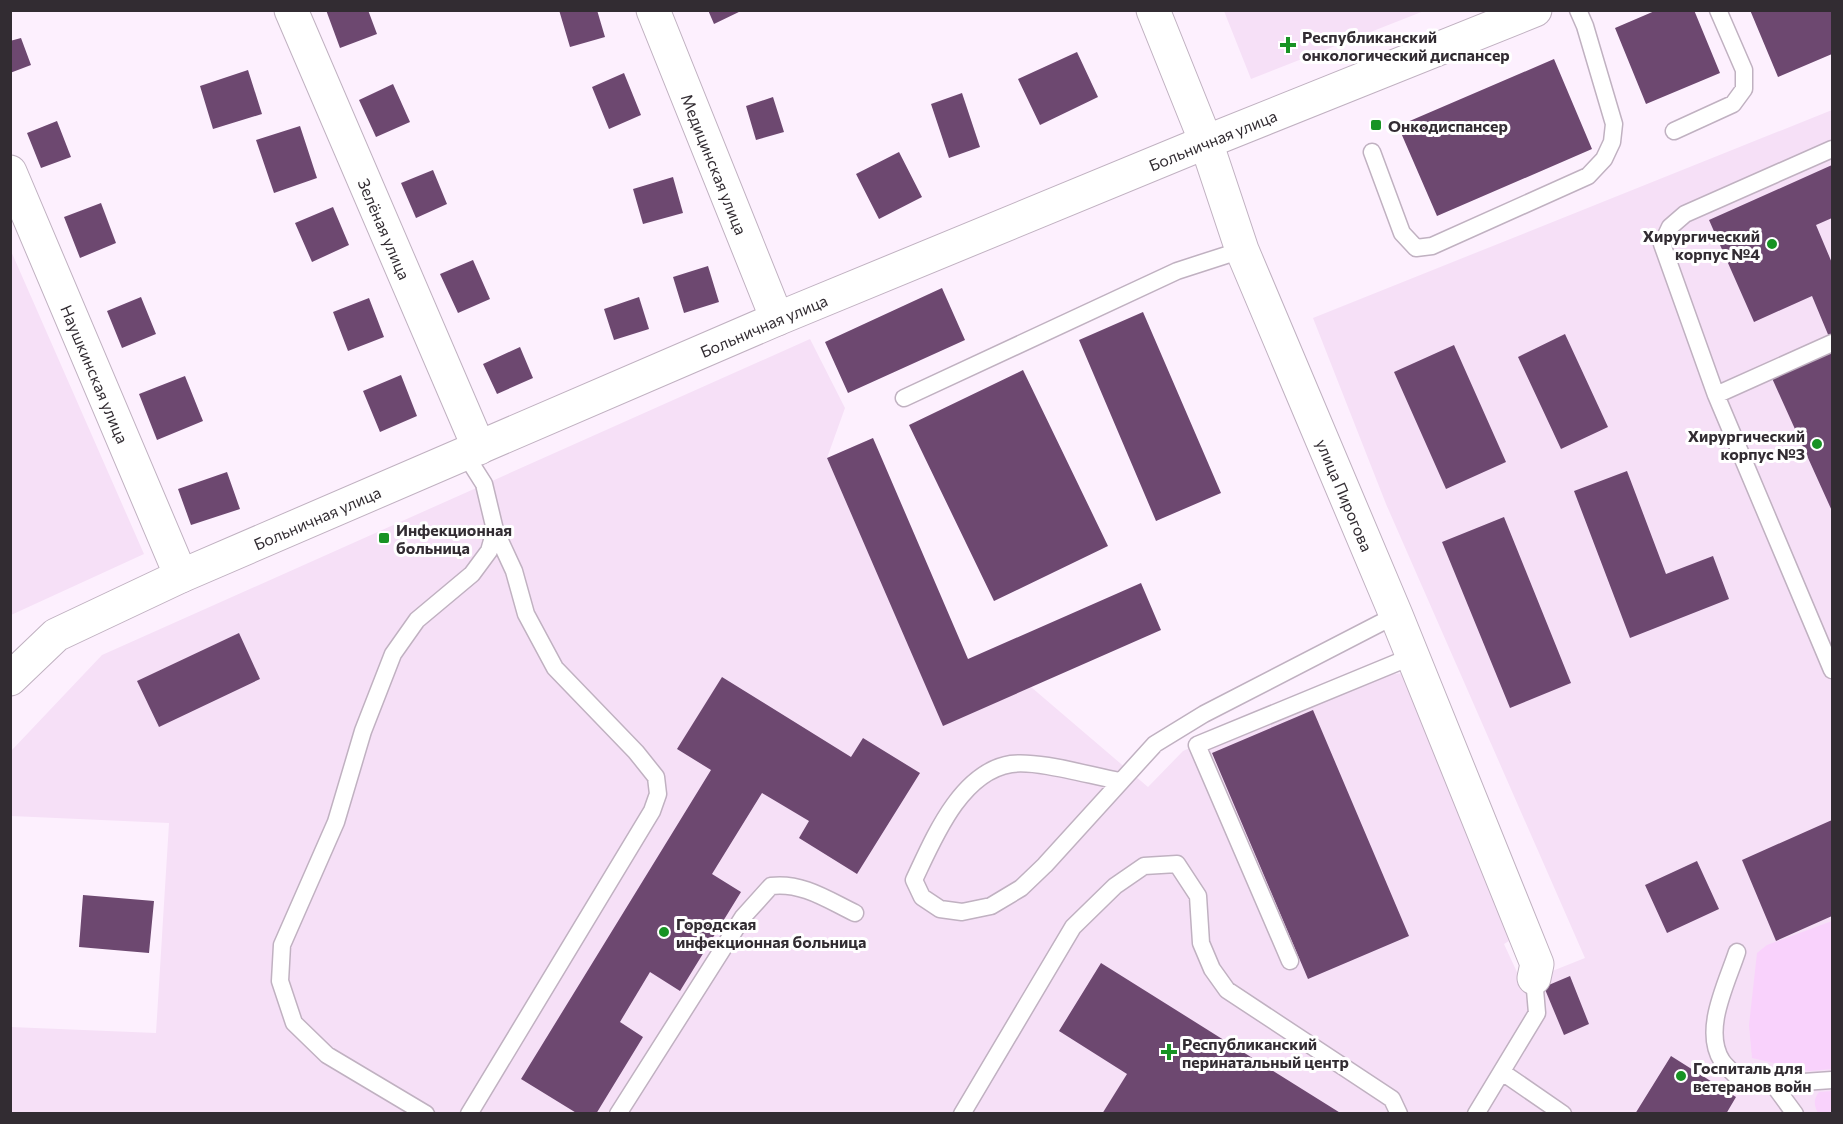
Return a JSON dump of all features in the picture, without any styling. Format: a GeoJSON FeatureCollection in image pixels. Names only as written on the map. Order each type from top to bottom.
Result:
{"type":"FeatureCollection","features":[{"type":"Feature","properties":{"kind":"street","name":"Зелёная улица"},"geometry":{"type":"LineString","coordinates":[[291,10],[472,451]]}},
{"type":"Feature","properties":{"kind":"street","name":"Медицинская улица"},"geometry":{"type":"LineString","coordinates":[[653,10],[777,319]]}},
{"type":"Feature","properties":{"kind":"street","name":"улица Пирогова"},"geometry":{"type":"LineString","coordinates":[[1153,10],[1206,142],[1242,250],[1413,656],[1536,964],[1533,978]]}},
{"type":"Feature","properties":{"kind":"street","name":"Больничная улица"},"geometry":{"type":"LineString","coordinates":[[14,672],[56,635],[181,576],[777,319],[1206,142],[1535,10]]}},
{"type":"Feature","properties":{"kind":"street","name":"Наушкинская улица"},"geometry":{"type":"LineString","coordinates":[[10,172],[181,576]]}},
{"type":"Feature","properties":{"kind":"lane"},"geometry":{"type":"LineString","coordinates":[[1372,152],[1402,233],[1416,248],[1432,246],[1588,176],[1604,159],[1612,142],[1614,124],[1585,26],[1578,10]]}},
{"type":"Feature","properties":{"kind":"lane"},"geometry":{"type":"LineString","coordinates":[[1674,131],[1733,104],[1744,89],[1744,70],[1718,10]]}},
{"type":"Feature","properties":{"kind":"lane"},"geometry":{"type":"LineString","coordinates":[[1833,149],[1685,214],[1670,227],[1662,243],[1716,395],[1833,670]]}},
{"type":"Feature","properties":{"kind":"lane"},"geometry":{"type":"LineString","coordinates":[[904,398],[1177,271],[1242,250]]}},
{"type":"Feature","properties":{"kind":"lane"},"geometry":{"type":"LineString","coordinates":[[1716,395],[1832,343]]}},
{"type":"Feature","properties":{"kind":"lane"},"geometry":{"type":"LineString","coordinates":[[469,1113],[652,811],[658,794],[656,777],[643,760],[555,668],[541,647],[526,614],[514,570],[495,530],[484,484],[472,451]]}},
{"type":"Feature","properties":{"kind":"lane"},"geometry":{"type":"LineString","coordinates":[[426,1113],[327,1055],[294,1023],[280,981],[282,945],[336,822],[363,731],[393,654],[417,620],[472,574],[489,552],[495,530]]}},
{"type":"Feature","properties":{"kind":"lane"},"geometry":{"type":"LineString","coordinates":[[1120,781],[1033,765],[1010,764],[983,777],[964,792],[943,821],[914,880],[922,897],[940,909],[962,912],[990,906],[1021,888],[1046,865],[1155,744],[1204,714],[1396,615]]}},
{"type":"Feature","properties":{"kind":"lane"},"geometry":{"type":"LineString","coordinates":[[1290,961],[1197,745],[1413,656]]}},
{"type":"Feature","properties":{"kind":"lane"},"geometry":{"type":"LineString","coordinates":[[962,1113],[1073,927],[1115,886],[1144,866],[1177,864],[1198,896],[1201,943],[1212,969],[1227,990],[1392,1098],[1399,1113]]}},
{"type":"Feature","properties":{"kind":"lane"},"geometry":{"type":"LineString","coordinates":[[618,1113],[743,917],[771,886],[788,884],[816,894],[855,913]]}},
{"type":"Feature","properties":{"kind":"lane"},"geometry":{"type":"LineString","coordinates":[[1737,952],[1717,1017],[1714,1038],[1722,1060],[1742,1082],[1773,1084],[1833,1080]]}},
{"type":"Feature","properties":{"kind":"lane"},"geometry":{"type":"LineString","coordinates":[[1476,1113],[1537,1013],[1533,978]]}},
{"type":"Feature","properties":{"kind":"lane"},"geometry":{"type":"LineString","coordinates":[[1502,1072],[1563,1113]]}},
{"type":"Feature","properties":{"kind":"lane"},"geometry":{"type":"LineString","coordinates":[[1773,1084],[1795,1113]]}},
{"type":"Feature","properties":{"kind":"shaded area","name":"Республиканский онкологический диспансер"},"geometry":{"type":"Polygon","coordinates":[[[1224,11],[1424,11],[1251,79],[1224,11]]]}},
{"type":"Feature","properties":{"kind":"shaded area"},"geometry":{"type":"Polygon","coordinates":[[[1832,110],[1832,1113],[11,1113],[11,1027],[156,1033],[169,823],[11,816],[11,751],[102,655],[810,339],[845,408],[827,458],[943,725],[1031,687],[1148,787],[1183,751],[1344,680],[1412,672],[1514,938],[1504,944],[1522,983],[1585,958],[1386,504],[1313,318],[1832,110]]]}},
{"type":"Feature","properties":{"kind":"shaded area"},"geometry":{"type":"Polygon","coordinates":[[[11,251],[144,554],[10,615],[11,251]]]}},
{"type":"Feature","properties":{"kind":"shaded area"},"geometry":{"type":"Polygon","coordinates":[[[1832,921],[1832,1069],[1809,1071],[1752,1058],[1749,1025],[1757,953],[1767,945],[1832,921]]]}},
{"type":"Feature","properties":{"kind":"shaded area"},"geometry":{"type":"Polygon","coordinates":[[[1832,1091],[1832,1113],[1818,1113],[1815,1102],[1817,1095],[1819,1092],[1832,1091]]]}},
{"type":"Feature","properties":{"kind":"building"},"geometry":{"type":"Polygon","coordinates":[[[326,10],[368,10],[377,34],[340,48],[326,10]]]}},
{"type":"Feature","properties":{"kind":"building"},"geometry":{"type":"Polygon","coordinates":[[[559,10],[597,10],[605,37],[570,47],[559,10]]]}},
{"type":"Feature","properties":{"kind":"building"},"geometry":{"type":"Polygon","coordinates":[[[708,10],[743,10],[714,24],[708,10]]]}},
{"type":"Feature","properties":{"kind":"building"},"geometry":{"type":"Polygon","coordinates":[[[1657,10],[1694,10],[1720,73],[1646,104],[1615,28],[1657,10]]]}},
{"type":"Feature","properties":{"kind":"building"},"geometry":{"type":"Polygon","coordinates":[[[1750,10],[1832,10],[1832,54],[1778,77],[1750,10]]]}},
{"type":"Feature","properties":{"kind":"building"},"geometry":{"type":"Polygon","coordinates":[[[21,38],[31,65],[10,73],[10,41],[21,38]]]}},
{"type":"Feature","properties":{"kind":"building"},"geometry":{"type":"Polygon","coordinates":[[[1077,52],[1098,97],[1040,125],[1018,79],[1077,52]]]}},
{"type":"Feature","properties":{"kind":"building"},"geometry":{"type":"Polygon","coordinates":[[[1554,59],[1592,149],[1437,216],[1398,126],[1554,59]]]}},
{"type":"Feature","properties":{"kind":"building"},"geometry":{"type":"Polygon","coordinates":[[[248,70],[262,114],[213,129],[200,86],[248,70]]]}},
{"type":"Feature","properties":{"kind":"building"},"geometry":{"type":"Polygon","coordinates":[[[624,73],[641,115],[609,129],[592,87],[624,73]]]}},
{"type":"Feature","properties":{"kind":"building"},"geometry":{"type":"Polygon","coordinates":[[[393,84],[410,122],[376,137],[359,100],[393,84]]]}},
{"type":"Feature","properties":{"kind":"building"},"geometry":{"type":"Polygon","coordinates":[[[962,93],[980,147],[949,158],[931,104],[962,93]]]}},
{"type":"Feature","properties":{"kind":"building"},"geometry":{"type":"Polygon","coordinates":[[[773,97],[784,132],[756,140],[746,106],[773,97]]]}},
{"type":"Feature","properties":{"kind":"building"},"geometry":{"type":"Polygon","coordinates":[[[57,121],[71,157],[41,168],[27,133],[57,121]]]}},
{"type":"Feature","properties":{"kind":"building"},"geometry":{"type":"Polygon","coordinates":[[[300,126],[317,178],[274,193],[256,140],[300,126]]]}},
{"type":"Feature","properties":{"kind":"building"},"geometry":{"type":"Polygon","coordinates":[[[899,152],[922,197],[879,219],[856,174],[899,152]]]}},
{"type":"Feature","properties":{"kind":"building","name":"Хирургический корпус №4"},"geometry":{"type":"Polygon","coordinates":[[[1832,165],[1832,218],[1816,225],[1832,263],[1832,344],[1812,296],[1754,322],[1709,220],[1832,165]]]}},
{"type":"Feature","properties":{"kind":"building"},"geometry":{"type":"Polygon","coordinates":[[[433,170],[447,204],[416,218],[401,183],[433,170]]]}},
{"type":"Feature","properties":{"kind":"building"},"geometry":{"type":"Polygon","coordinates":[[[673,177],[683,213],[643,224],[633,189],[673,177]]]}},
{"type":"Feature","properties":{"kind":"building"},"geometry":{"type":"Polygon","coordinates":[[[101,203],[116,243],[80,258],[64,217],[101,203]]]}},
{"type":"Feature","properties":{"kind":"building"},"geometry":{"type":"Polygon","coordinates":[[[333,207],[349,245],[312,262],[295,223],[333,207]]]}},
{"type":"Feature","properties":{"kind":"building"},"geometry":{"type":"Polygon","coordinates":[[[473,260],[490,299],[458,313],[440,274],[473,260]]]}},
{"type":"Feature","properties":{"kind":"building"},"geometry":{"type":"Polygon","coordinates":[[[708,266],[719,302],[684,313],[673,277],[708,266]]]}},
{"type":"Feature","properties":{"kind":"building"},"geometry":{"type":"Polygon","coordinates":[[[942,288],[965,340],[848,393],[825,342],[942,288]]]}},
{"type":"Feature","properties":{"kind":"building"},"geometry":{"type":"Polygon","coordinates":[[[141,297],[156,334],[122,348],[107,311],[141,297]]]}},
{"type":"Feature","properties":{"kind":"building"},"geometry":{"type":"Polygon","coordinates":[[[639,297],[649,329],[614,340],[604,309],[639,297]]]}},
{"type":"Feature","properties":{"kind":"building"},"geometry":{"type":"Polygon","coordinates":[[[369,298],[384,337],[348,351],[333,312],[369,298]]]}},
{"type":"Feature","properties":{"kind":"building"},"geometry":{"type":"Polygon","coordinates":[[[1143,312],[1221,493],[1156,521],[1079,340],[1143,312]]]}},
{"type":"Feature","properties":{"kind":"building"},"geometry":{"type":"Polygon","coordinates":[[[1565,334],[1608,427],[1561,449],[1518,357],[1565,334]]]}},
{"type":"Feature","properties":{"kind":"building"},"geometry":{"type":"Polygon","coordinates":[[[1454,345],[1506,462],[1446,489],[1394,372],[1454,345]]]}},
{"type":"Feature","properties":{"kind":"building"},"geometry":{"type":"Polygon","coordinates":[[[520,347],[533,378],[497,394],[483,364],[520,347]]]}},
{"type":"Feature","properties":{"kind":"building","name":"Хирургический корпус №3"},"geometry":{"type":"Polygon","coordinates":[[[1832,349],[1832,511],[1771,376],[1832,349]]]}},
{"type":"Feature","properties":{"kind":"building"},"geometry":{"type":"Polygon","coordinates":[[[1023,370],[1108,546],[994,601],[909,425],[1023,370]]]}},
{"type":"Feature","properties":{"kind":"building"},"geometry":{"type":"Polygon","coordinates":[[[401,375],[417,416],[380,432],[363,391],[401,375]]]}},
{"type":"Feature","properties":{"kind":"building"},"geometry":{"type":"Polygon","coordinates":[[[185,376],[203,421],[157,440],[139,394],[185,376]]]}},
{"type":"Feature","properties":{"kind":"building"},"geometry":{"type":"Polygon","coordinates":[[[873,438],[968,659],[1141,583],[1161,630],[943,726],[827,458],[873,438]]]}},
{"type":"Feature","properties":{"kind":"building"},"geometry":{"type":"Polygon","coordinates":[[[1627,471],[1666,574],[1713,556],[1729,599],[1630,638],[1574,491],[1627,471]]]}},
{"type":"Feature","properties":{"kind":"building"},"geometry":{"type":"Polygon","coordinates":[[[227,472],[240,509],[191,525],[178,489],[227,472]]]}},
{"type":"Feature","properties":{"kind":"building"},"geometry":{"type":"Polygon","coordinates":[[[1504,517],[1571,683],[1510,708],[1442,542],[1504,517]]]}},
{"type":"Feature","properties":{"kind":"building"},"geometry":{"type":"Polygon","coordinates":[[[239,633],[260,679],[159,727],[137,681],[239,633]]]}},
{"type":"Feature","properties":{"kind":"building","name":"Городская инфекционная больница"},"geometry":{"type":"Polygon","coordinates":[[[722,677],[851,757],[863,738],[920,773],[857,874],[799,838],[809,821],[762,793],[712,874],[741,892],[680,991],[650,972],[620,1022],[643,1037],[596,1114],[578,1114],[521,1079],[711,770],[677,749],[722,677]]]}},
{"type":"Feature","properties":{"kind":"building"},"geometry":{"type":"Polygon","coordinates":[[[1313,710],[1409,936],[1308,979],[1212,753],[1313,710]]]}},
{"type":"Feature","properties":{"kind":"building"},"geometry":{"type":"Polygon","coordinates":[[[1832,820],[1832,916],[1776,941],[1742,860],[1832,820]]]}},
{"type":"Feature","properties":{"kind":"building"},"geometry":{"type":"Polygon","coordinates":[[[1697,861],[1719,909],[1667,933],[1645,885],[1697,861]]]}},
{"type":"Feature","properties":{"kind":"building"},"geometry":{"type":"Polygon","coordinates":[[[83,895],[154,901],[149,953],[79,947],[83,895]]]}},
{"type":"Feature","properties":{"kind":"building","name":"Республиканский перинатальный центр"},"geometry":{"type":"Polygon","coordinates":[[[1101,963],[1342,1114],[1102,1114],[1127,1074],[1059,1031],[1101,963]]]}},
{"type":"Feature","properties":{"kind":"building"},"geometry":{"type":"Polygon","coordinates":[[[1570,976],[1589,1024],[1564,1035],[1544,987],[1570,976]]]}},
{"type":"Feature","properties":{"kind":"building","name":"Госпиталь для ветеранов войн"},"geometry":{"type":"Polygon","coordinates":[[[1671,1056],[1736,1097],[1726,1114],[1635,1114],[1671,1056]]]}},
{"type":"Feature","properties":{"kind":"place","name":"Республиканский онкологический диспансер"},"geometry":{"type":"Point","coordinates":[1288,45]}},
{"type":"Feature","properties":{"kind":"place","name":"Онкодиспансер"},"geometry":{"type":"Point","coordinates":[1376,125]}},
{"type":"Feature","properties":{"kind":"place","name":"Хирургический корпус №4"},"geometry":{"type":"Point","coordinates":[1772,244]}},
{"type":"Feature","properties":{"kind":"place","name":"Хирургический корпус №3"},"geometry":{"type":"Point","coordinates":[1817,444]}},
{"type":"Feature","properties":{"kind":"place","name":"Инфекционная больница"},"geometry":{"type":"Point","coordinates":[384,538]}},
{"type":"Feature","properties":{"kind":"place","name":"Городская инфекционная больница"},"geometry":{"type":"Point","coordinates":[664,932]}},
{"type":"Feature","properties":{"kind":"place","name":"Республиканский перинатальный центр"},"geometry":{"type":"Point","coordinates":[1169,1052]}},
{"type":"Feature","properties":{"kind":"place","name":"Госпиталь для ветеранов войн"},"geometry":{"type":"Point","coordinates":[1681,1076]}}]}
